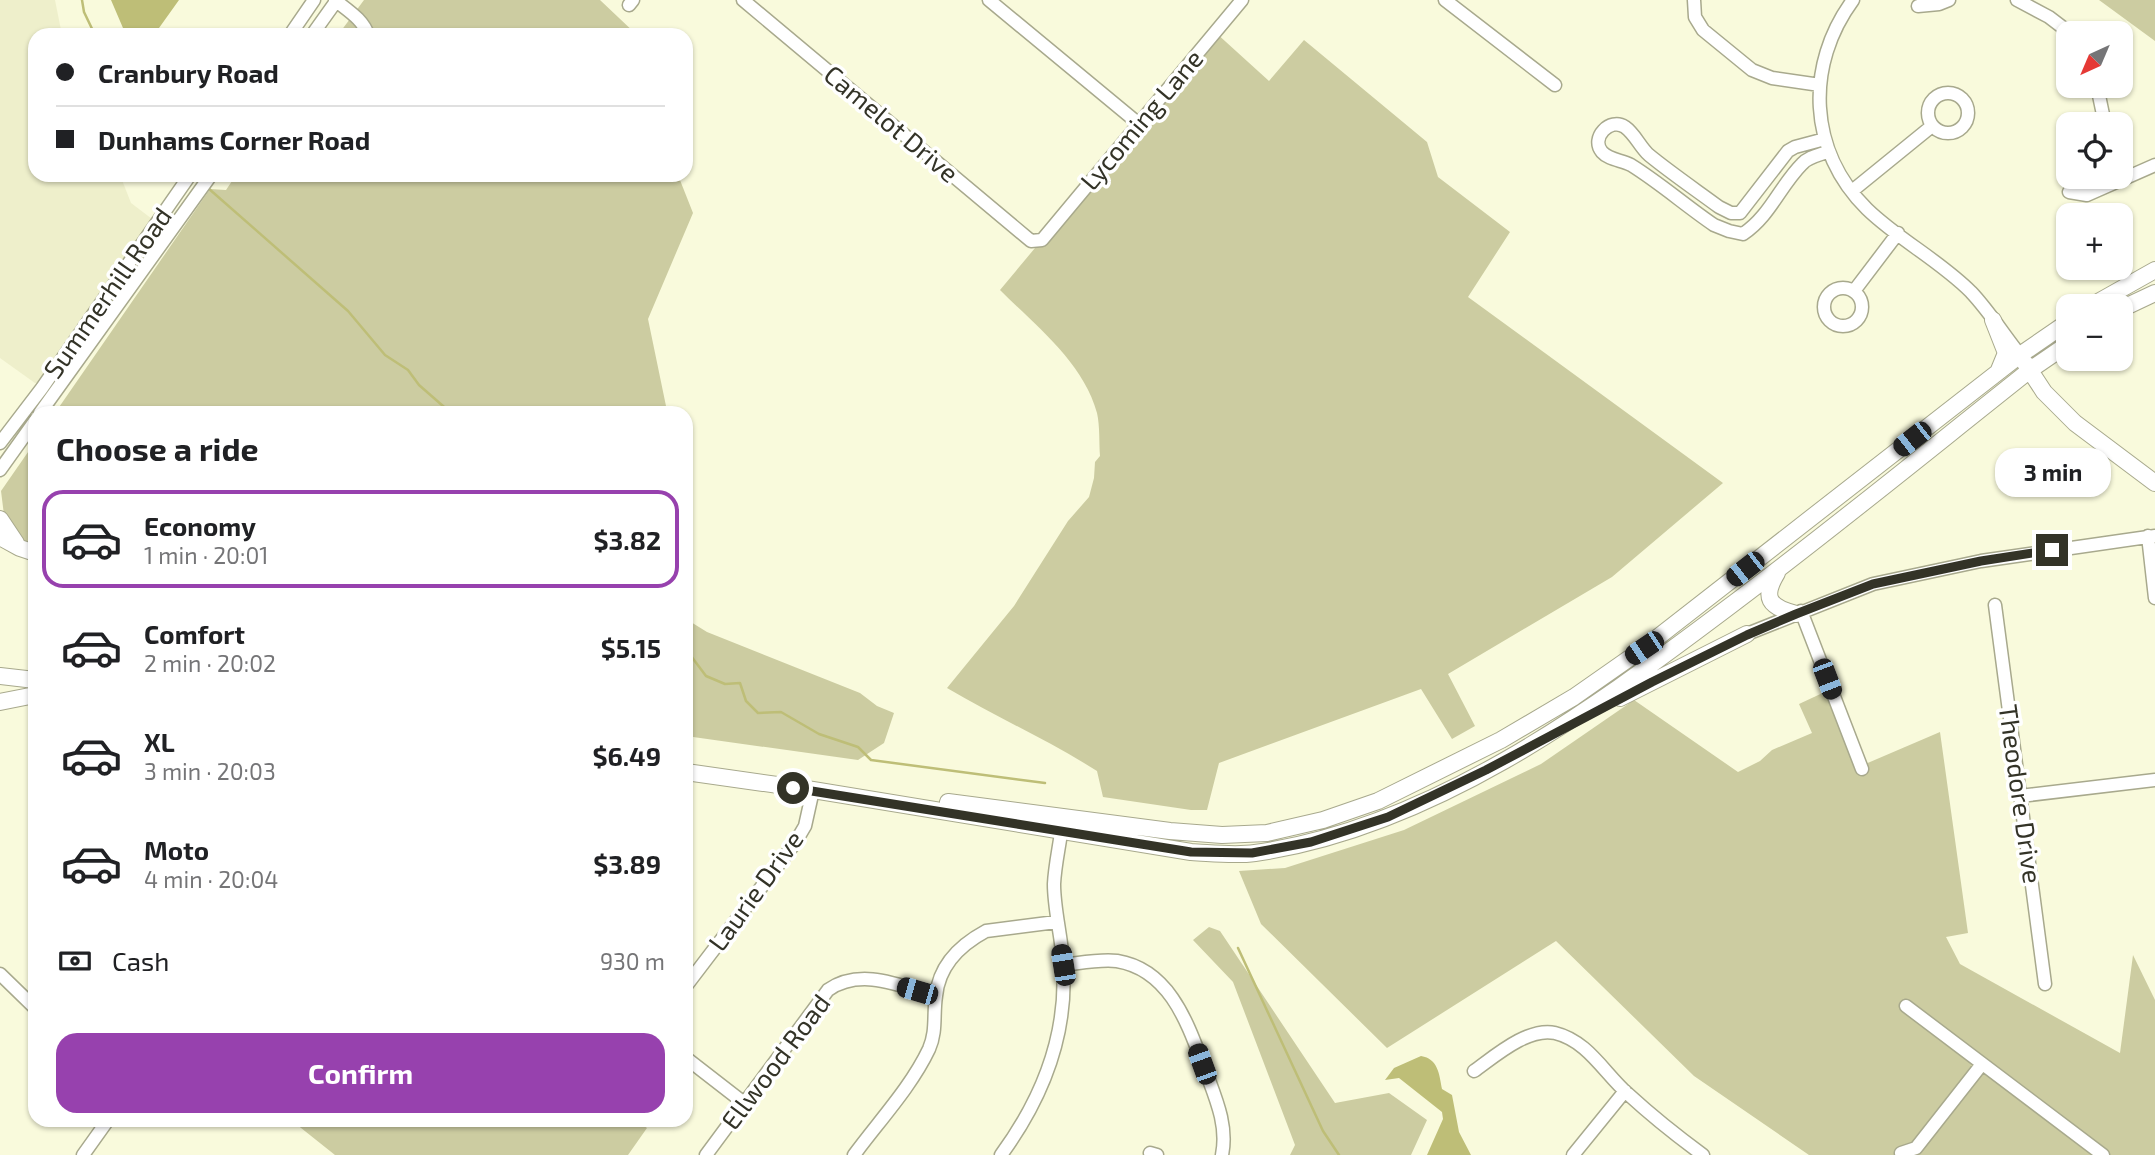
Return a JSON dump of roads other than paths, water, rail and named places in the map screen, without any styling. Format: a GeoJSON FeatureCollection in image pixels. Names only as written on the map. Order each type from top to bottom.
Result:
{"type":"FeatureCollection","features":[{"type":"Feature","properties":{"kind":"main road"},"geometry":{"type":"LineString","coordinates":[[2112,294],[2155,270]]}},
{"type":"Feature","properties":{"kind":"main road"},"geometry":{"type":"LineString","coordinates":[[2133,303],[2155,293]]}},
{"type":"Feature","properties":{"kind":"main road"},"geometry":{"type":"LineString","coordinates":[[1993,320],[2006,353],[2002,367],[1996,374]]}},
{"type":"Feature","properties":{"kind":"main road"},"geometry":{"type":"LineString","coordinates":[[693,773],[1062,825],[1223,835],[1267,833],[1323,820],[1378,801],[1501,740],[1574,697],[1644,648],[2020,355],[2056,330]]}},
{"type":"Feature","properties":{"kind":"main road"},"geometry":{"type":"LineString","coordinates":[[1559,730],[1648,669],[2056,352]]}},
{"type":"Feature","properties":{"kind":"main road"},"geometry":{"type":"LineString","coordinates":[[2020,355],[2044,392],[2075,423],[2155,484]]}},
{"type":"Feature","properties":{"kind":"main road"},"geometry":{"type":"LineString","coordinates":[[0,519],[27,550]]}},
{"type":"Feature","properties":{"kind":"main road"},"geometry":{"type":"LineString","coordinates":[[0,537],[27,550]]}},
{"type":"Feature","properties":{"kind":"main road"},"geometry":{"type":"LineString","coordinates":[[1778,570],[1768,594],[1771,603],[1780,610],[1799,612]]}},
{"type":"Feature","properties":{"kind":"main road"},"geometry":{"type":"LineString","coordinates":[[1644,648],[1672,636],[1695,632],[1724,638],[1747,635]]}},
{"type":"Feature","properties":{"kind":"main road"},"geometry":{"type":"LineString","coordinates":[[693,762],[973,806],[1191,852],[1252,853],[1311,842],[1388,817],[1486,770],[1747,635]]}},
{"type":"Feature","properties":{"kind":"main road"},"geometry":{"type":"LineString","coordinates":[[0,676],[28,679]]}},
{"type":"Feature","properties":{"kind":"main road"},"geometry":{"type":"LineString","coordinates":[[0,702],[28,696]]}},
{"type":"Feature","properties":{"kind":"street"},"geometry":{"type":"LineString","coordinates":[[295,28],[314,0]]}},
{"type":"Feature","properties":{"kind":"street"},"geometry":{"type":"LineString","coordinates":[[317,28],[336,0],[366,28]]}},
{"type":"Feature","properties":{"kind":"street","name":"Camelot Drive"},"geometry":{"type":"LineString","coordinates":[[743,0],[1031,241],[1042,240]]}},
{"type":"Feature","properties":{"kind":"street"},"geometry":{"type":"LineString","coordinates":[[989,0],[1139,124]]}},
{"type":"Feature","properties":{"kind":"street"},"geometry":{"type":"LineString","coordinates":[[1445,0],[1555,85]]}},
{"type":"Feature","properties":{"kind":"street"},"geometry":{"type":"LineString","coordinates":[[1694,0],[1695,17],[1703,30],[1752,70],[1772,78],[1820,85]]}},
{"type":"Feature","properties":{"kind":"street"},"geometry":{"type":"LineString","coordinates":[[1853,0],[1829,44],[1820,85],[1820,108],[1826,145],[1852,191],[1867,209],[1943,267],[1972,293],[2020,355]]}},
{"type":"Feature","properties":{"kind":"street"},"geometry":{"type":"LineString","coordinates":[[1918,6],[1950,0]]}},
{"type":"Feature","properties":{"kind":"street"},"geometry":{"type":"LineString","coordinates":[[2017,0],[2056,22]]}},
{"type":"Feature","properties":{"kind":"street","name":"Lycoming Lane"},"geometry":{"type":"LineString","coordinates":[[1042,240],[1236,2]]}},
{"type":"Feature","properties":{"kind":"street"},"geometry":{"type":"LineString","coordinates":[[1615,123],[1622,125],[1648,155],[1718,207],[1735,214],[1740,213],[1751,202],[1788,151],[1795,146],[1826,145],[1802,163],[1755,226],[1744,234],[1714,225],[1629,164],[1603,154],[1599,147],[1601,133],[1615,123]]}},
{"type":"Feature","properties":{"kind":"street"},"geometry":{"type":"LineString","coordinates":[[1852,191],[1932,126]]}},
{"type":"Feature","properties":{"kind":"street"},"geometry":{"type":"LineString","coordinates":[[2133,174],[2155,165]]}},
{"type":"Feature","properties":{"kind":"street","name":"Summerhill Road"},"geometry":{"type":"LineString","coordinates":[[29,406],[185,182]]}},
{"type":"Feature","properties":{"kind":"street","name":"Summerhill Road"},"geometry":{"type":"LineString","coordinates":[[45,406],[206,182]]}},
{"type":"Feature","properties":{"kind":"street"},"geometry":{"type":"LineString","coordinates":[[2068,192],[2087,195],[2099,189]]}},
{"type":"Feature","properties":{"kind":"street"},"geometry":{"type":"LineString","coordinates":[[1735,214],[1737,233]]}},
{"type":"Feature","properties":{"kind":"street"},"geometry":{"type":"LineString","coordinates":[[1854,291],[1898,233]]}},
{"type":"Feature","properties":{"kind":"street","name":"Summerhill Road"},"geometry":{"type":"LineString","coordinates":[[0,443],[28,407]]}},
{"type":"Feature","properties":{"kind":"street"},"geometry":{"type":"LineString","coordinates":[[0,470],[28,431]]}},
{"type":"Feature","properties":{"kind":"street"},"geometry":{"type":"LineString","coordinates":[[1747,635],[1873,584],[1981,561],[2151,536],[2155,598]]}},
{"type":"Feature","properties":{"kind":"street","name":"Theodore Drive"},"geometry":{"type":"LineString","coordinates":[[1995,605],[2045,984]]}},
{"type":"Feature","properties":{"kind":"street"},"geometry":{"type":"LineString","coordinates":[[1799,612],[1862,769]]}},
{"type":"Feature","properties":{"kind":"street"},"geometry":{"type":"LineString","coordinates":[[2020,796],[2155,780]]}},
{"type":"Feature","properties":{"kind":"street","name":"Laurie Drive"},"geometry":{"type":"LineString","coordinates":[[693,977],[805,826],[813,790]]}},
{"type":"Feature","properties":{"kind":"street"},"geometry":{"type":"LineString","coordinates":[[1001,1155],[1032,1109],[1053,1057],[1062,1014],[1063,965],[1054,886],[1062,825]]}},
{"type":"Feature","properties":{"kind":"street"},"geometry":{"type":"LineString","coordinates":[[854,1155],[915,1073],[931,1046],[936,1026],[936,996],[946,965],[976,936],[998,928],[1056,922]]}},
{"type":"Feature","properties":{"kind":"street"},"geometry":{"type":"LineString","coordinates":[[1063,965],[1118,961],[1146,973],[1175,1000],[1185,1016],[1220,1111],[1225,1143],[1222,1155]]}},
{"type":"Feature","properties":{"kind":"street"},"geometry":{"type":"LineString","coordinates":[[0,974],[28,1000]]}},
{"type":"Feature","properties":{"kind":"street","name":"Ellwood Road"},"geometry":{"type":"LineString","coordinates":[[706,1155],[820,998],[835,985],[866,978],[936,996]]}},
{"type":"Feature","properties":{"kind":"street"},"geometry":{"type":"LineString","coordinates":[[1906,1006],[2103,1155]]}},
{"type":"Feature","properties":{"kind":"street"},"geometry":{"type":"LineString","coordinates":[[1474,1071],[1521,1038],[1553,1033],[1586,1048],[1625,1091],[1669,1130],[1703,1155]]}},
{"type":"Feature","properties":{"kind":"street"},"geometry":{"type":"LineString","coordinates":[[693,1063],[744,1102]]}},
{"type":"Feature","properties":{"kind":"street"},"geometry":{"type":"LineString","coordinates":[[1900,1153],[1916,1148],[1983,1064]]}},
{"type":"Feature","properties":{"kind":"street"},"geometry":{"type":"LineString","coordinates":[[1573,1155],[1625,1091]]}},
{"type":"Feature","properties":{"kind":"street"},"geometry":{"type":"LineString","coordinates":[[83,1155],[103,1127]]}},
{"type":"Feature","properties":{"kind":"waterway"},"geometry":{"type":"LineString","coordinates":[[82,0],[92,28]]}},
{"type":"Feature","properties":{"kind":"waterway"},"geometry":{"type":"LineString","coordinates":[[208,188],[348,311],[385,355],[408,370],[419,385],[443,406]]}},
{"type":"Feature","properties":{"kind":"waterway"},"geometry":{"type":"LineString","coordinates":[[693,659],[706,676],[725,684],[740,683],[746,701],[758,713],[781,712],[819,734],[858,747],[871,760],[1045,783]]}},
{"type":"Feature","properties":{"kind":"waterway"},"geometry":{"type":"LineString","coordinates":[[1238,948],[1323,1131],[1339,1155]]}}]}
